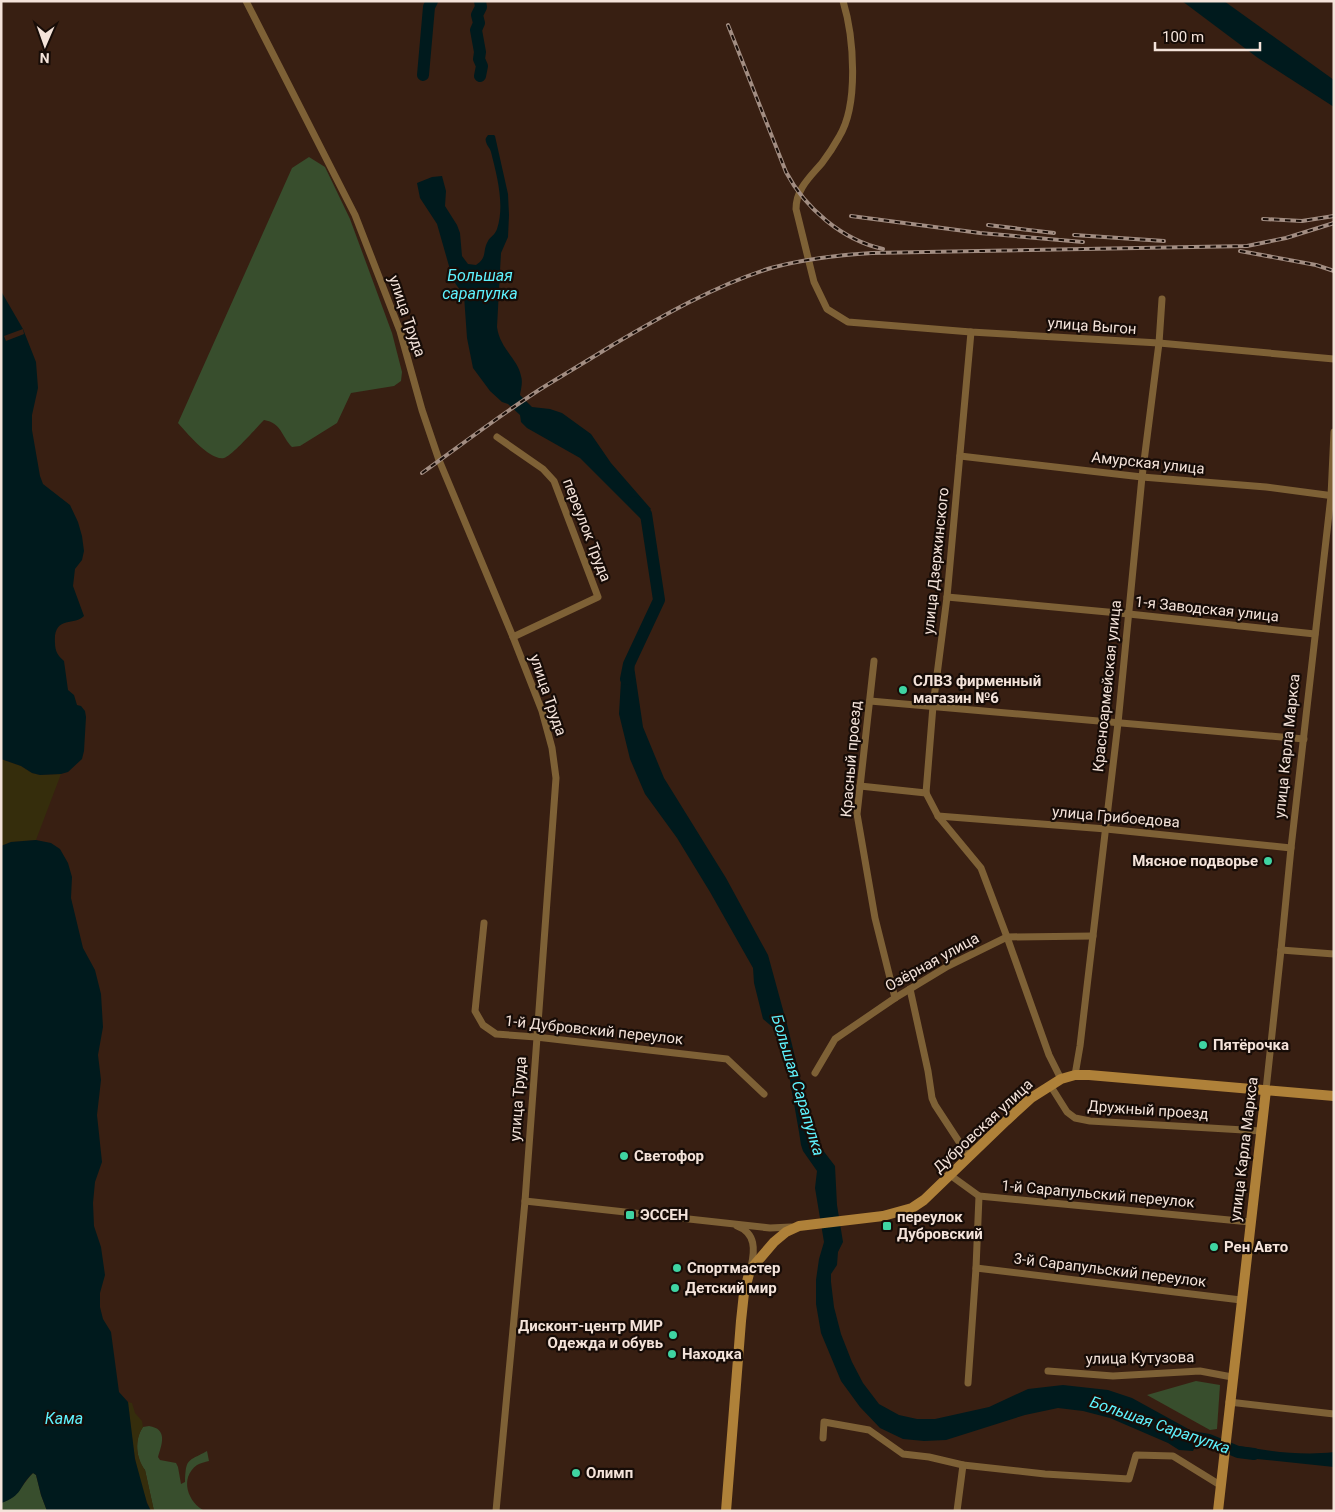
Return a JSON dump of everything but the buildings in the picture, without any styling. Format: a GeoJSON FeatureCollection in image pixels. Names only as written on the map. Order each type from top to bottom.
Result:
{"type":"FeatureCollection","features":[{"type":"Feature","properties":{"kind":"main road","name":"Дубровская улица"},"geometry":{"type":"LineString","coordinates":[[803,1226],[884,1216],[912,1208],[924,1200],[950,1176],[1031,1098],[1061,1079],[1075,1075],[1334,1096]]}},
{"type":"Feature","properties":{"kind":"main road","name":"улица Карла Маркса"},"geometry":{"type":"LineString","coordinates":[[1218,1511],[1266,1090]]}},
{"type":"Feature","properties":{"kind":"main road"},"geometry":{"type":"LineString","coordinates":[[726,1511],[741,1321],[744,1293],[750,1270],[774,1242],[786,1232],[803,1226]]}},
{"type":"Feature","properties":{"kind":"street","name":"улица Труда"},"geometry":{"type":"LineString","coordinates":[[246,1],[355,215],[400,331],[422,410],[439,460],[513,637],[542,711],[552,748],[556,778],[525,1201],[496,1511]]}},
{"type":"Feature","properties":{"kind":"street","name":"улица Выгон"},"geometry":{"type":"LineString","coordinates":[[844,1],[852,45],[852,94],[849,117],[840,136],[803,186],[796,202],[796,209],[814,282],[827,309],[848,322],[1159,344],[1334,359]]}},
{"type":"Feature","properties":{"kind":"street","name":"Красноармейская улица"},"geometry":{"type":"LineString","coordinates":[[1075,1075],[1118,723],[1142,477],[1159,344],[1162,300]]}},
{"type":"Feature","properties":{"kind":"street","name":"улица Дзержинского"},"geometry":{"type":"LineString","coordinates":[[926,793],[933,706],[947,597],[971,332]]}},
{"type":"Feature","properties":{"kind":"street","name":"улица Карла Маркса"},"geometry":{"type":"LineString","coordinates":[[1266,1090],[1315,634],[1333,496],[1334,432]]}},
{"type":"Feature","properties":{"kind":"street","name":"переулок Труда"},"geometry":{"type":"LineString","coordinates":[[497,437],[543,469],[554,481],[598,597],[513,637]]}},
{"type":"Feature","properties":{"kind":"street","name":"Амурская улица"},"geometry":{"type":"LineString","coordinates":[[960,456],[1142,477],[1266,487],[1333,496]]}},
{"type":"Feature","properties":{"kind":"street","name":"1-я Заводская улица"},"geometry":{"type":"LineString","coordinates":[[947,597],[1315,634]]}},
{"type":"Feature","properties":{"kind":"street","name":"Красный проезд"},"geometry":{"type":"LineString","coordinates":[[874,661],[857,814],[875,918],[895,998]]}},
{"type":"Feature","properties":{"kind":"street"},"geometry":{"type":"LineString","coordinates":[[870,700],[1304,739]]}},
{"type":"Feature","properties":{"kind":"street"},"geometry":{"type":"LineString","coordinates":[[860,786],[926,793],[938,816],[980,868],[1049,1055],[1061,1079]]}},
{"type":"Feature","properties":{"kind":"street","name":"улица Грибоедова"},"geometry":{"type":"LineString","coordinates":[[938,816],[1106,829],[1291,848]]}},
{"type":"Feature","properties":{"kind":"street","name":"1-й Дубровский переулок"},"geometry":{"type":"LineString","coordinates":[[484,923],[475,1012],[484,1025],[496,1034],[727,1059],[764,1094]]}},
{"type":"Feature","properties":{"kind":"street","name":"Озёрная улица"},"geometry":{"type":"LineString","coordinates":[[815,1073],[835,1039],[895,998],[948,966],[1007,937],[1093,936]]}},
{"type":"Feature","properties":{"kind":"street"},"geometry":{"type":"LineString","coordinates":[[1282,950],[1334,954]]}},
{"type":"Feature","properties":{"kind":"street"},"geometry":{"type":"LineString","coordinates":[[910,989],[932,1098],[969,1157]]}},
{"type":"Feature","properties":{"kind":"street","name":"Дружный проезд"},"geometry":{"type":"LineString","coordinates":[[1050,1085],[1067,1112],[1075,1118],[1090,1121],[1261,1131]]}},
{"type":"Feature","properties":{"kind":"street","name":"1-й Сарапульский переулок"},"geometry":{"type":"LineString","coordinates":[[950,1176],[980,1196],[1250,1222]]}},
{"type":"Feature","properties":{"kind":"street"},"geometry":{"type":"LineString","coordinates":[[968,1383],[980,1196]]}},
{"type":"Feature","properties":{"kind":"street"},"geometry":{"type":"LineString","coordinates":[[525,1201],[770,1228],[803,1226]]}},
{"type":"Feature","properties":{"kind":"street"},"geometry":{"type":"LineString","coordinates":[[732,1224],[741,1228],[753,1241],[754,1254],[750,1270]]}},
{"type":"Feature","properties":{"kind":"street","name":"3-й Сарапульский переулок"},"geometry":{"type":"LineString","coordinates":[[976,1268],[1241,1300]]}},
{"type":"Feature","properties":{"kind":"street","name":"улица Кутузова"},"geometry":{"type":"LineString","coordinates":[[1048,1371],[1113,1376],[1200,1371],[1232,1377]]}},
{"type":"Feature","properties":{"kind":"street"},"geometry":{"type":"LineString","coordinates":[[1229,1402],[1334,1414]]}},
{"type":"Feature","properties":{"kind":"street"},"geometry":{"type":"LineString","coordinates":[[823,1438],[824,1422],[869,1430],[903,1454],[929,1457],[962,1466],[1044,1474],[1129,1479],[1136,1455],[1173,1456],[1220,1481]]}},
{"type":"Feature","properties":{"kind":"street"},"geometry":{"type":"LineString","coordinates":[[957,1511],[962,1466]]}},
{"type":"Feature","properties":{"kind":"green space"},"geometry":{"type":"Polygon","coordinates":[[[309,157],[325,167],[350,219],[392,333],[402,372],[401,381],[394,386],[351,393],[337,423],[300,446],[292,447],[278,427],[264,420],[233,452],[224,458],[218,458],[199,445],[178,423],[292,168],[309,157]]]}},
{"type":"Feature","properties":{"kind":"green space"},"geometry":{"type":"Polygon","coordinates":[[[1196,1381],[1220,1385],[1217,1429],[1210,1430],[1147,1395],[1196,1381]]]}},
{"type":"Feature","properties":{"kind":"green space"},"geometry":{"type":"Polygon","coordinates":[[[149,1426],[159,1430],[161,1434],[162,1442],[158,1457],[160,1460],[176,1463],[181,1484],[185,1482],[186,1469],[189,1462],[207,1451],[209,1461],[198,1464],[191,1470],[187,1483],[190,1496],[205,1511],[154,1511],[145,1470],[137,1449],[140,1432],[143,1427],[149,1426]]]}},
{"type":"Feature","properties":{"kind":"green space"},"geometry":{"type":"Polygon","coordinates":[[[33,1473],[36,1475],[47,1511],[1,1511],[1,1503],[16,1494],[33,1473]]]}},
{"type":"Feature","properties":{"kind":"sand"},"geometry":{"type":"Polygon","coordinates":[[[1,759],[40,775],[61,774],[36,840],[11,842],[1,846],[1,759]]]}},
{"type":"Feature","properties":{"kind":"sand"},"geometry":{"type":"Polygon","coordinates":[[[128,1402],[132,1403],[135,1413],[142,1421],[143,1427],[138,1438],[137,1449],[145,1470],[154,1511],[151,1511],[141,1485],[128,1402]]]}},
{"type":"Feature","properties":{"kind":"water"},"geometry":{"type":"Polygon","coordinates":[[[427,1],[436,1],[431,9],[428,38],[424,40],[427,1]]]}},
{"type":"Feature","properties":{"kind":"water"},"geometry":{"type":"Polygon","coordinates":[[[1182,1],[1224,1],[1334,80],[1334,107],[1258,58],[1182,1]]]}},
{"type":"Feature","properties":{"kind":"water","name":"Большая сарапулка"},"geometry":{"type":"Polygon","coordinates":[[[488,135],[495,136],[508,194],[509,215],[508,237],[501,253],[497,327],[505,348],[519,370],[522,381],[520,395],[532,407],[550,409],[562,413],[591,434],[611,463],[651,509],[641,519],[580,458],[527,428],[521,422],[520,415],[490,391],[473,368],[467,338],[464,296],[453,280],[437,224],[420,198],[417,183],[432,177],[442,176],[446,191],[445,206],[460,233],[462,256],[468,264],[476,265],[482,259],[488,241],[496,231],[500,210],[496,171],[491,151],[486,141],[488,135]]]}},
{"type":"Feature","properties":{"kind":"water"},"geometry":{"type":"Polygon","coordinates":[[[1,291],[23,329],[36,362],[38,388],[32,415],[32,430],[40,476],[43,484],[70,505],[78,522],[84,551],[82,560],[75,569],[73,586],[84,616],[57,628],[55,643],[57,653],[64,661],[68,690],[74,695],[77,705],[81,706],[85,711],[84,751],[82,759],[68,772],[61,774],[40,775],[32,773],[21,766],[1,759],[1,291]]]}},
{"type":"Feature","properties":{"kind":"water"},"geometry":{"type":"Polygon","coordinates":[[[627,663],[634,666],[643,727],[664,778],[726,878],[768,955],[807,1107],[822,1149],[835,1166],[837,1205],[843,1242],[838,1252],[837,1265],[831,1274],[834,1307],[841,1334],[863,1383],[879,1404],[899,1415],[917,1419],[935,1419],[989,1407],[1028,1389],[1063,1385],[1108,1390],[1132,1398],[1192,1431],[1217,1438],[1217,1445],[1198,1441],[1193,1451],[1179,1450],[1168,1443],[1110,1418],[1083,1411],[1058,1408],[1025,1415],[946,1440],[924,1441],[903,1439],[880,1428],[860,1407],[841,1381],[821,1333],[816,1304],[816,1280],[824,1242],[815,1188],[817,1171],[801,1145],[782,1035],[763,1019],[754,983],[753,968],[677,838],[645,794],[630,759],[619,714],[621,680],[627,663]]]}},
{"type":"Feature","properties":{"kind":"water","name":"Кама"},"geometry":{"type":"Polygon","coordinates":[[[36,840],[51,843],[60,849],[68,863],[72,877],[71,898],[83,948],[95,970],[101,994],[103,1027],[98,1055],[101,1080],[97,1115],[102,1162],[95,1182],[93,1203],[94,1226],[101,1247],[105,1275],[100,1293],[100,1307],[103,1319],[111,1332],[119,1392],[128,1402],[135,1459],[151,1511],[47,1511],[36,1475],[33,1473],[17,1494],[1,1503],[1,846],[11,842],[36,840]]]}},
{"type":"Feature","properties":{"kind":"water"},"geometry":{"type":"Polygon","coordinates":[[[1238,1446],[1298,1453],[1334,1452],[1334,1467],[1237,1456],[1238,1446]]]}},
{"type":"Feature","properties":{"kind":"pier"},"geometry":{"type":"Polygon","coordinates":[[[23,329],[24,334],[6,341],[4,336],[23,329]]]}},
{"type":"Feature","properties":{"kind":"waterway","name":"Большая Сарапулка"},"geometry":{"type":"LineString","coordinates":[[423,75],[429,7],[432,1]]}},
{"type":"Feature","properties":{"kind":"waterway","name":"Большая Сарапулка"},"geometry":{"type":"LineString","coordinates":[[480,1],[481,7],[477,15],[479,23],[476,30],[480,52],[479,59],[482,66],[480,76]]}},
{"type":"Feature","properties":{"kind":"waterway","name":"Большая Сарапулка"},"geometry":{"type":"LineString","coordinates":[[626,679],[629,664],[659,600],[646,514],[634,502]]}},
{"type":"Feature","properties":{"kind":"waterway","name":"Большая Сарапулка"},"geometry":{"type":"LineString","coordinates":[[1202,1439],[1238,1452],[1254,1454]]}},
{"type":"Feature","properties":{"kind":"railway"},"geometry":{"type":"LineString","coordinates":[[728,25],[786,172],[794,185],[803,198],[826,221],[853,238],[883,249]]}},
{"type":"Feature","properties":{"kind":"railway"},"geometry":{"type":"LineString","coordinates":[[851,216],[980,233],[1083,242]]}},
{"type":"Feature","properties":{"kind":"railway"},"geometry":{"type":"LineString","coordinates":[[1263,219],[1302,221],[1334,216]]}},
{"type":"Feature","properties":{"kind":"railway"},"geometry":{"type":"LineString","coordinates":[[422,473],[548,384],[630,335],[669,313],[730,283],[771,268],[821,258],[872,253],[1247,246],[1286,238],[1334,223]]}},
{"type":"Feature","properties":{"kind":"railway"},"geometry":{"type":"LineString","coordinates":[[988,225],[1054,233]]}},
{"type":"Feature","properties":{"kind":"railway"},"geometry":{"type":"LineString","coordinates":[[1074,235],[1164,241]]}},
{"type":"Feature","properties":{"kind":"railway"},"geometry":{"type":"LineString","coordinates":[[1240,251],[1316,265],[1334,271]]}},
{"type":"Feature","properties":{"kind":"place","name":"СЛВЗ фирменный магазин №6"},"geometry":{"type":"Point","coordinates":[903,690]}},
{"type":"Feature","properties":{"kind":"place","name":"Мясное подворье"},"geometry":{"type":"Point","coordinates":[1268,861]}},
{"type":"Feature","properties":{"kind":"place","name":"Пятёрочка"},"geometry":{"type":"Point","coordinates":[1203,1045]}},
{"type":"Feature","properties":{"kind":"place","name":"Светофор"},"geometry":{"type":"Point","coordinates":[624,1156]}},
{"type":"Feature","properties":{"kind":"place","name":"ЭССЕН"},"geometry":{"type":"Point","coordinates":[630,1215]}},
{"type":"Feature","properties":{"kind":"place","name":"переулок Дубровский"},"geometry":{"type":"Point","coordinates":[887,1226]}},
{"type":"Feature","properties":{"kind":"place","name":"Рен Авто"},"geometry":{"type":"Point","coordinates":[1214,1247]}},
{"type":"Feature","properties":{"kind":"place","name":"Спортмастер"},"geometry":{"type":"Point","coordinates":[677,1268]}},
{"type":"Feature","properties":{"kind":"place","name":"Детский мир"},"geometry":{"type":"Point","coordinates":[675,1288]}},
{"type":"Feature","properties":{"kind":"place","name":"Дисконт-центр МИР Одежда и обувь"},"geometry":{"type":"Point","coordinates":[673,1335]}},
{"type":"Feature","properties":{"kind":"place","name":"Находка"},"geometry":{"type":"Point","coordinates":[672,1354]}},
{"type":"Feature","properties":{"kind":"place","name":"Олимп"},"geometry":{"type":"Point","coordinates":[576,1473]}}]}
